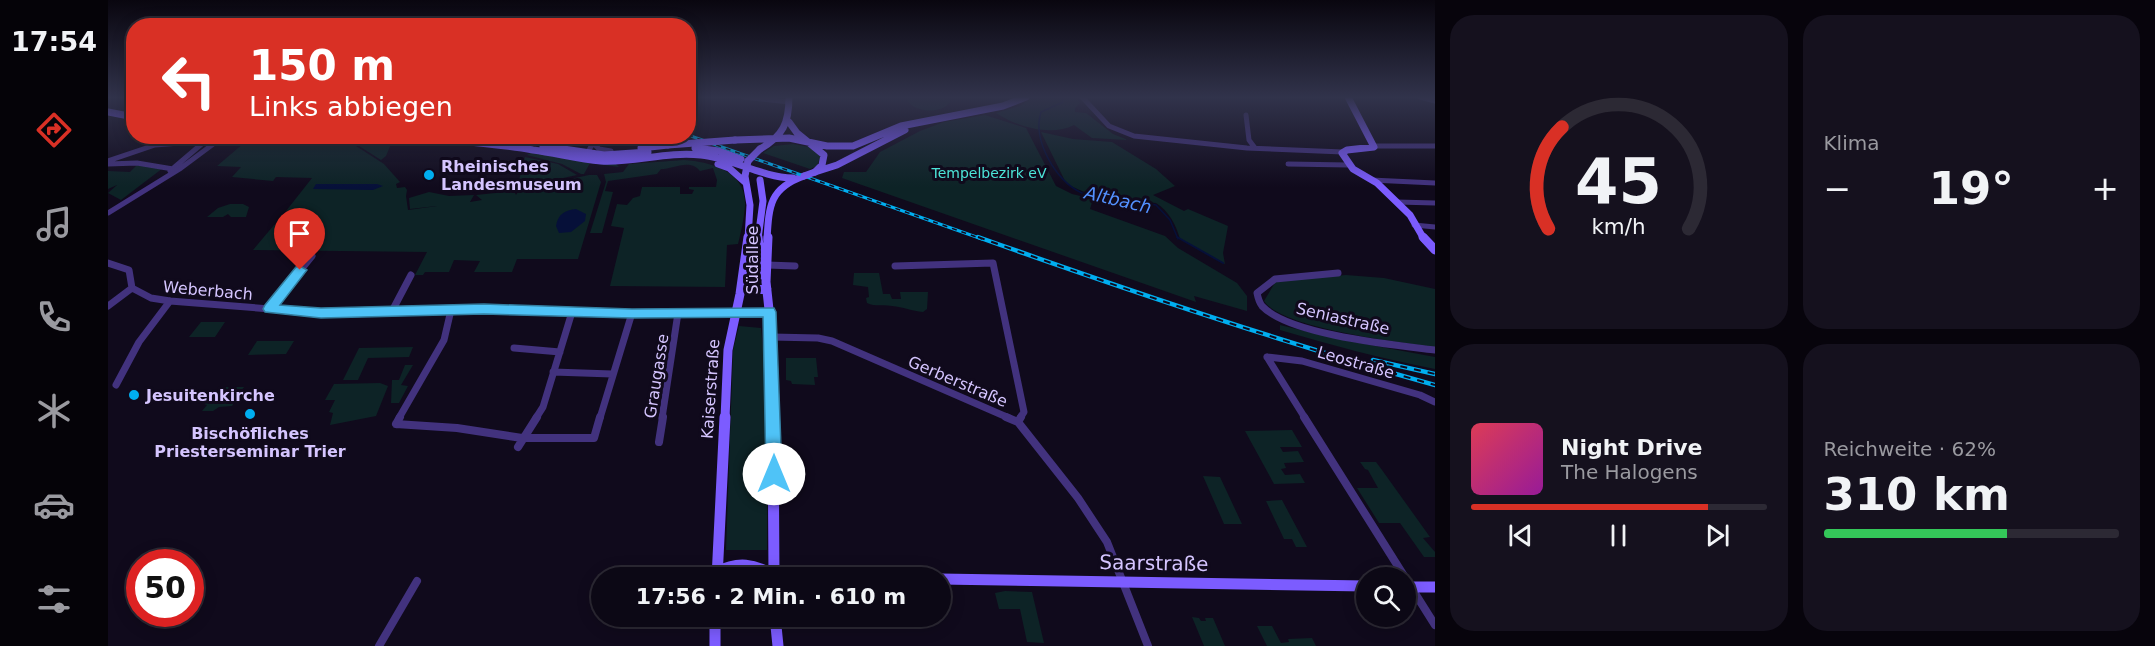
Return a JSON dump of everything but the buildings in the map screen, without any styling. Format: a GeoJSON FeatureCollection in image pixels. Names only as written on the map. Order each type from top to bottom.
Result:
{"type":"FeatureCollection","features":[{"type":"Feature","properties":{"kind":"main road"},"geometry":{"type":"LineString","coordinates":[[628,162],[683,154],[701,154],[745,163],[778,138],[787,127]]}},
{"type":"Feature","properties":{"kind":"main road"},"geometry":{"type":"LineString","coordinates":[[793,127],[825,157],[822,165],[815,172]]}},
{"type":"Feature","properties":{"kind":"main road"},"geometry":{"type":"LineString","coordinates":[[696,143],[778,138],[797,139],[831,147],[853,146],[898,127]]}},
{"type":"Feature","properties":{"kind":"main road"},"geometry":{"type":"LineString","coordinates":[[526,144],[616,155],[694,148],[718,151],[779,178],[804,176],[837,165],[914,127]]}},
{"type":"Feature","properties":{"kind":"main road"},"geometry":{"type":"LineString","coordinates":[[1364,127],[1374,146],[1369,149],[1343,152],[1342,157],[1397,202],[1410,215],[1414,225],[1435,250]]}},
{"type":"Feature","properties":{"kind":"main road"},"geometry":{"type":"LineString","coordinates":[[764,147],[784,142],[811,142]]}},
{"type":"Feature","properties":{"kind":"main road"},"geometry":{"type":"LineString","coordinates":[[484,144],[602,161],[697,159],[729,168],[746,183]]}},
{"type":"Feature","properties":{"kind":"main road"},"geometry":{"type":"LineString","coordinates":[[579,151],[592,147],[611,151],[681,144]]}},
{"type":"Feature","properties":{"kind":"main road","name":"Kaiserstraße"},"geometry":{"type":"LineString","coordinates":[[717,567],[728,350],[742,283],[750,205],[745,163]]}},
{"type":"Feature","properties":{"kind":"main road","name":"Südallee"},"geometry":{"type":"LineString","coordinates":[[772,567],[772,337],[764,264],[772,199],[781,187],[804,176]]}},
{"type":"Feature","properties":{"kind":"main road"},"geometry":{"type":"LineString","coordinates":[[744,267],[764,264],[758,230],[763,191],[760,180]]}},
{"type":"Feature","properties":{"kind":"main road"},"geometry":{"type":"LineString","coordinates":[[742,283],[750,290],[766,286]]}},
{"type":"Feature","properties":{"kind":"main road"},"geometry":{"type":"LineString","coordinates":[[728,567],[747,563],[760,567]]}},
{"type":"Feature","properties":{"kind":"main road","name":"Saarstraße"},"geometry":{"type":"LineString","coordinates":[[951,579],[1356,586]]}},
{"type":"Feature","properties":{"kind":"main road"},"geometry":{"type":"LineString","coordinates":[[1416,587],[1435,587]]}},
{"type":"Feature","properties":{"kind":"main road"},"geometry":{"type":"LineString","coordinates":[[715,627],[715,646]]}},
{"type":"Feature","properties":{"kind":"main road"},"geometry":{"type":"LineString","coordinates":[[776,627],[778,646]]}},
{"type":"Feature","properties":{"kind":"street"},"geometry":{"type":"LineString","coordinates":[[1110,127],[1124,134],[1170,141],[1343,152]]}},
{"type":"Feature","properties":{"kind":"street"},"geometry":{"type":"LineString","coordinates":[[1247,127],[1249,140],[1255,148]]}},
{"type":"Feature","properties":{"kind":"street"},"geometry":{"type":"LineString","coordinates":[[108,163],[140,147],[166,144]]}},
{"type":"Feature","properties":{"kind":"street"},"geometry":{"type":"LineString","coordinates":[[165,177],[202,144]]}},
{"type":"Feature","properties":{"kind":"street"},"geometry":{"type":"LineString","coordinates":[[108,212],[181,168],[213,144]]}},
{"type":"Feature","properties":{"kind":"street"},"geometry":{"type":"LineString","coordinates":[[1374,146],[1435,146]]}},
{"type":"Feature","properties":{"kind":"street"},"geometry":{"type":"LineString","coordinates":[[108,163],[173,169]]}},
{"type":"Feature","properties":{"kind":"street"},"geometry":{"type":"LineString","coordinates":[[1288,164],[1349,165]]}},
{"type":"Feature","properties":{"kind":"street"},"geometry":{"type":"LineString","coordinates":[[1371,180],[1435,183]]}},
{"type":"Feature","properties":{"kind":"street"},"geometry":{"type":"LineString","coordinates":[[1397,202],[1435,203]]}},
{"type":"Feature","properties":{"kind":"street"},"geometry":{"type":"LineString","coordinates":[[1414,225],[1435,227]]}},
{"type":"Feature","properties":{"kind":"street"},"geometry":{"type":"LineString","coordinates":[[269,309],[312,256]]}},
{"type":"Feature","properties":{"kind":"street"},"geometry":{"type":"LineString","coordinates":[[108,263],[129,270],[132,288],[108,306]]}},
{"type":"Feature","properties":{"kind":"street"},"geometry":{"type":"LineString","coordinates":[[896,266],[993,263],[1024,412],[1018,422]]}},
{"type":"Feature","properties":{"kind":"street"},"geometry":{"type":"LineString","coordinates":[[764,264],[795,266]]}},
{"type":"Feature","properties":{"kind":"street"},"geometry":{"type":"LineString","coordinates":[[1257,293],[1275,279],[1338,273]]}},
{"type":"Feature","properties":{"kind":"street"},"geometry":{"type":"LineString","coordinates":[[391,313],[411,275]]}},
{"type":"Feature","properties":{"kind":"street","name":"Weberbach"},"geometry":{"type":"LineString","coordinates":[[132,288],[151,298],[170,301],[321,313],[451,310],[632,313],[770,312]]}},
{"type":"Feature","properties":{"kind":"street","name":"Seniastraße"},"geometry":{"type":"LineString","coordinates":[[1257,293],[1259,301],[1267,310],[1306,326],[1435,350]]}},
{"type":"Feature","properties":{"kind":"street"},"geometry":{"type":"LineString","coordinates":[[116,385],[139,342],[170,301]]}},
{"type":"Feature","properties":{"kind":"street"},"geometry":{"type":"LineString","coordinates":[[451,310],[444,340],[396,424],[460,428],[522,438],[594,438],[632,313]]}},
{"type":"Feature","properties":{"kind":"street"},"geometry":{"type":"LineString","coordinates":[[518,447],[543,406],[572,312]]}},
{"type":"Feature","properties":{"kind":"street","name":"Graugasse"},"geometry":{"type":"LineString","coordinates":[[659,442],[678,313]]}},
{"type":"Feature","properties":{"kind":"street","name":"Gerberstraße"},"geometry":{"type":"LineString","coordinates":[[772,337],[818,338],[832,342],[1018,422],[1107,542],[1148,646]]}},
{"type":"Feature","properties":{"kind":"street"},"geometry":{"type":"LineString","coordinates":[[514,348],[560,352]]}},
{"type":"Feature","properties":{"kind":"street","name":"Leostraße"},"geometry":{"type":"LineString","coordinates":[[1397,567],[1267,357],[1302,361],[1420,395],[1435,402]]}},
{"type":"Feature","properties":{"kind":"street"},"geometry":{"type":"LineString","coordinates":[[553,372],[612,374]]}},
{"type":"Feature","properties":{"kind":"street"},"geometry":{"type":"LineString","coordinates":[[379,646],[417,582]]}},
{"type":"Feature","properties":{"kind":"street"},"geometry":{"type":"LineString","coordinates":[[1416,597],[1435,625]]}},
{"type":"Feature","properties":{"kind":"green space","name":"Tempelbezirk eV"},"geometry":{"type":"Polygon","coordinates":[[[930,127],[1026,128],[1056,186],[1072,194],[1093,199],[1090,209],[1165,236],[1178,248],[1237,283],[1247,296],[1247,311],[1194,296],[1196,302],[842,178],[844,172],[866,172],[880,152],[930,127]]]}},
{"type":"Feature","properties":{"kind":"green space"},"geometry":{"type":"Polygon","coordinates":[[[1028,127],[1069,127],[1055,130],[1028,127]]]}},
{"type":"Feature","properties":{"kind":"green space"},"geometry":{"type":"Polygon","coordinates":[[[1077,127],[1104,127],[1113,134],[1128,140],[1092,138],[1077,127]]]}},
{"type":"Feature","properties":{"kind":"green space"},"geometry":{"type":"Polygon","coordinates":[[[1041,132],[1073,139],[1112,142],[1156,169],[1175,186],[1153,195],[1184,211],[1188,209],[1228,226],[1223,253],[1225,264],[1180,239],[1165,210],[1156,203],[1095,195],[1073,187],[1065,181],[1041,132]]]}},
{"type":"Feature","properties":{"kind":"green space"},"geometry":{"type":"Polygon","coordinates":[[[243,144],[353,144],[384,164],[400,182],[396,184],[397,188],[405,187],[408,210],[437,206],[410,209],[409,198],[429,192],[449,196],[474,195],[470,202],[482,200],[476,195],[514,191],[516,195],[519,190],[589,175],[597,175],[601,182],[578,259],[517,259],[512,272],[474,272],[480,261],[454,260],[449,272],[425,272],[423,275],[415,275],[427,252],[253,250],[274,225],[293,218],[294,214],[286,211],[312,178],[276,177],[273,181],[232,177],[241,167],[217,166],[243,144]]]}},
{"type":"Feature","properties":{"kind":"green space"},"geometry":{"type":"Polygon","coordinates":[[[356,144],[391,144],[386,156],[381,160],[356,144]]]}},
{"type":"Feature","properties":{"kind":"green space"},"geometry":{"type":"Polygon","coordinates":[[[793,144],[809,147],[821,155],[817,166],[810,169],[763,153],[774,146],[793,144]]]}},
{"type":"Feature","properties":{"kind":"green space"},"geometry":{"type":"Polygon","coordinates":[[[532,152],[616,164],[619,167],[590,163],[584,174],[581,174],[562,164],[527,155],[532,152]]]}},
{"type":"Feature","properties":{"kind":"green space"},"geometry":{"type":"Polygon","coordinates":[[[525,157],[558,164],[577,175],[517,188],[525,157]]]}},
{"type":"Feature","properties":{"kind":"green space"},"geometry":{"type":"Polygon","coordinates":[[[684,160],[706,163],[726,171],[734,177],[744,194],[745,211],[738,244],[727,245],[725,287],[610,286],[624,228],[611,226],[617,204],[627,205],[633,198],[640,196],[642,187],[680,187],[680,194],[692,194],[694,190],[689,187],[716,187],[717,180],[713,168],[700,171],[696,167],[686,165],[661,169],[657,174],[608,181],[605,191],[613,192],[602,233],[590,233],[606,182],[604,174],[623,172],[629,164],[684,160]]]}},
{"type":"Feature","properties":{"kind":"green space"},"geometry":{"type":"Polygon","coordinates":[[[138,164],[163,168],[121,200],[108,193],[117,185],[108,189],[108,171],[130,172],[138,164]]]}},
{"type":"Feature","properties":{"kind":"green space"},"geometry":{"type":"Polygon","coordinates":[[[230,204],[243,204],[249,207],[246,217],[231,217],[228,214],[223,217],[207,217],[218,208],[230,204]]]}},
{"type":"Feature","properties":{"kind":"green space"},"geometry":{"type":"Polygon","coordinates":[[[854,273],[879,273],[883,294],[890,294],[892,299],[901,299],[900,292],[928,292],[927,309],[923,312],[867,303],[868,287],[853,285],[854,273]]]}},
{"type":"Feature","properties":{"kind":"green space"},"geometry":{"type":"Polygon","coordinates":[[[1346,275],[1384,278],[1435,289],[1435,347],[1371,338],[1317,327],[1275,311],[1264,301],[1276,281],[1346,275]]]}},
{"type":"Feature","properties":{"kind":"green space"},"geometry":{"type":"Polygon","coordinates":[[[201,322],[225,322],[215,337],[189,337],[201,322]]]}},
{"type":"Feature","properties":{"kind":"green space"},"geometry":{"type":"Polygon","coordinates":[[[1280,325],[1338,339],[1435,357],[1435,369],[1299,336],[1280,330],[1280,325]]]}},
{"type":"Feature","properties":{"kind":"green space"},"geometry":{"type":"Polygon","coordinates":[[[739,326],[761,328],[768,398],[767,550],[726,550],[733,350],[739,326]]]}},
{"type":"Feature","properties":{"kind":"green space"},"geometry":{"type":"Polygon","coordinates":[[[257,341],[294,341],[286,354],[248,355],[257,341]]]}},
{"type":"Feature","properties":{"kind":"green space"},"geometry":{"type":"Polygon","coordinates":[[[413,347],[409,357],[368,358],[358,380],[343,380],[359,348],[413,347]]]}},
{"type":"Feature","properties":{"kind":"green space"},"geometry":{"type":"Polygon","coordinates":[[[786,358],[816,358],[818,377],[814,377],[815,385],[792,384],[791,381],[786,380],[786,358]]]}},
{"type":"Feature","properties":{"kind":"green space"},"geometry":{"type":"Polygon","coordinates":[[[405,365],[413,365],[401,385],[408,386],[399,403],[391,403],[392,380],[399,380],[405,365]]]}},
{"type":"Feature","properties":{"kind":"green space"},"geometry":{"type":"Polygon","coordinates":[[[380,383],[388,386],[376,416],[330,425],[333,413],[329,412],[335,400],[325,400],[334,384],[380,383]]]}},
{"type":"Feature","properties":{"kind":"green space"},"geometry":{"type":"Polygon","coordinates":[[[222,387],[244,387],[232,406],[219,407],[213,411],[202,411],[207,405],[204,404],[222,387]]]}},
{"type":"Feature","properties":{"kind":"green space"},"geometry":{"type":"Polygon","coordinates":[[[1292,430],[1302,447],[1280,447],[1283,452],[1298,451],[1304,462],[1284,463],[1286,468],[1281,469],[1285,475],[1300,474],[1305,483],[1274,484],[1245,431],[1292,430]]]}},
{"type":"Feature","properties":{"kind":"green space"},"geometry":{"type":"Polygon","coordinates":[[[1360,462],[1376,462],[1430,537],[1423,538],[1435,552],[1435,557],[1424,557],[1400,523],[1379,523],[1357,488],[1378,488],[1368,470],[1360,462]]]}},
{"type":"Feature","properties":{"kind":"green space"},"geometry":{"type":"Polygon","coordinates":[[[1203,476],[1220,477],[1242,524],[1224,524],[1203,476]]]}},
{"type":"Feature","properties":{"kind":"green space"},"geometry":{"type":"Polygon","coordinates":[[[1282,500],[1307,547],[1296,547],[1292,539],[1284,539],[1266,501],[1282,500]]]}},
{"type":"Feature","properties":{"kind":"green space"},"geometry":{"type":"Polygon","coordinates":[[[1032,592],[1044,643],[1027,642],[1020,609],[999,609],[995,593],[1032,592]]]}},
{"type":"Feature","properties":{"kind":"green space"},"geometry":{"type":"Polygon","coordinates":[[[1192,617],[1199,618],[1201,621],[1206,621],[1205,618],[1213,618],[1225,646],[1204,646],[1192,617]]]}},
{"type":"Feature","properties":{"kind":"green space"},"geometry":{"type":"Polygon","coordinates":[[[1257,626],[1272,626],[1281,643],[1289,642],[1288,639],[1312,638],[1316,646],[1267,646],[1257,626]]]}},
{"type":"Feature","properties":{"kind":"shaded area"},"geometry":{"type":"Polygon","coordinates":[[[316,184],[377,184],[383,186],[373,190],[313,189],[316,184]]]}},
{"type":"Feature","properties":{"kind":"shaded area"},"geometry":{"type":"Polygon","coordinates":[[[576,209],[586,214],[585,221],[571,232],[559,233],[556,226],[560,216],[569,210],[576,209]]]}},
{"type":"Feature","properties":{"kind":"waterway","name":"Altbach"},"geometry":{"type":"LineString","coordinates":[[1039,127],[1048,159],[1063,180],[1072,188],[1082,193],[1156,205],[1170,220],[1177,237]]}},
{"type":"Feature","properties":{"kind":"waterway","name":"Altbach"},"geometry":{"type":"LineString","coordinates":[[1177,237],[1223,263]]}},
{"type":"Feature","properties":{"kind":"railway"},"geometry":{"type":"LineString","coordinates":[[696,138],[982,239]]}},
{"type":"Feature","properties":{"kind":"railway"},"geometry":{"type":"LineString","coordinates":[[978,237],[1205,315],[1435,385]]}},
{"type":"Feature","properties":{"kind":"railway"},"geometry":{"type":"LineString","coordinates":[[1373,360],[1435,374]]}},
{"type":"Feature","properties":{"kind":"place","name":"Rheinisches Landesmuseum"},"geometry":{"type":"Point","coordinates":[429,175]}},
{"type":"Feature","properties":{"kind":"place","name":"Jesuitenkirche"},"geometry":{"type":"Point","coordinates":[134,395]}},
{"type":"Feature","properties":{"kind":"place","name":"Bischöfliches Priesterseminar Trier"},"geometry":{"type":"Point","coordinates":[250,414]}},
{"type":"Feature","properties":{"kind":"route"},"geometry":{"type":"LineString","coordinates":[[300,270],[269,309],[321,313],[484,309],[632,313],[770,312],[774,474]]}}]}
